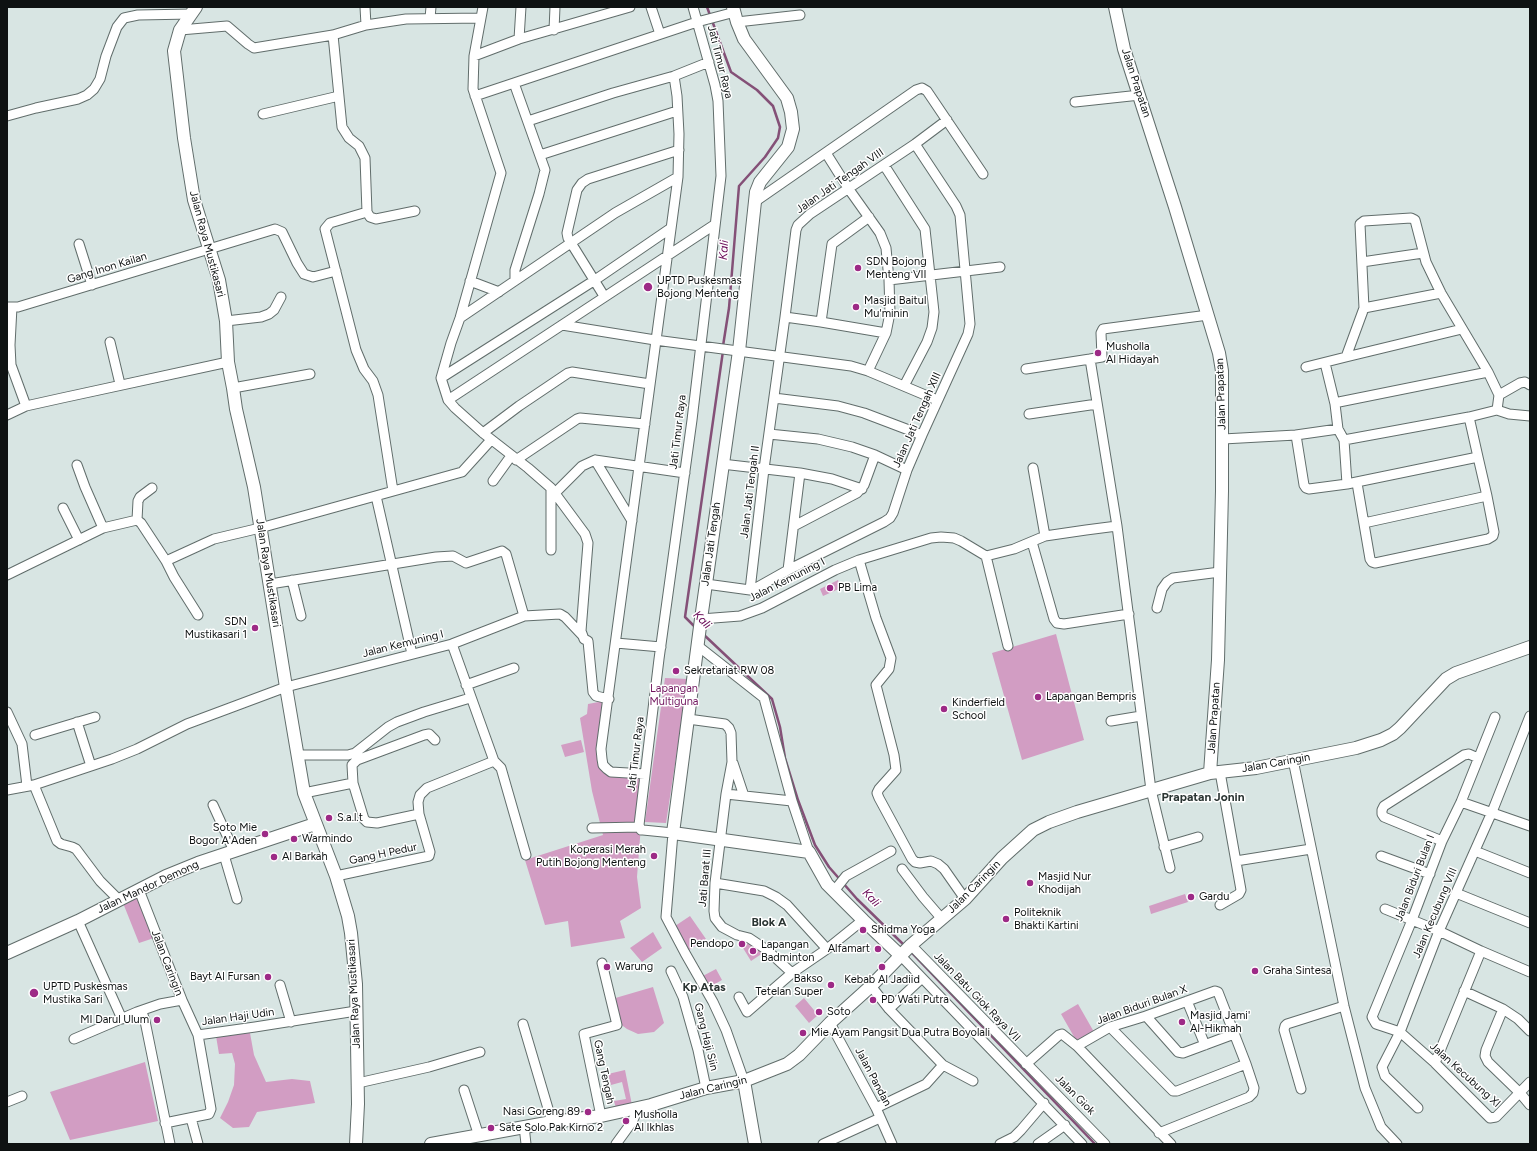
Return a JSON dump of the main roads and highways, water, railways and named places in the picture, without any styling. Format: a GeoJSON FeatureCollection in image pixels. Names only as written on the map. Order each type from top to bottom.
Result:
{"type":"FeatureCollection","features":[{"type":"Feature","properties":{"kind":"main road","name":"Jalan Prapatan"},"geometry":{"type":"LineString","coordinates":[[1115,7],[1124,49],[1140,95],[1208,315],[1219,353],[1222,371],[1220,572],[1215,772]]}},
{"type":"Feature","properties":{"kind":"main road","name":"Jalan Raya Mustikasari"},"geometry":{"type":"LineString","coordinates":[[194,11],[180,30],[174,51],[184,138],[194,200],[208,249],[219,280],[226,321],[228,362],[236,409],[254,487],[304,792],[336,876],[348,916],[351,933],[354,961],[358,1083],[356,1144]]}},
{"type":"Feature","properties":{"kind":"main road","name":"Jalan Jati Tengah"},"geometry":{"type":"LineString","coordinates":[[735,14],[744,39],[757,59],[787,98],[791,112],[793,129],[788,147],[760,182],[756,192],[735,350],[722,464],[673,833],[809,852],[820,874],[839,885],[863,920],[906,950]]}},
{"type":"Feature","properties":{"kind":"main road","name":"Jalan Caringin"},"geometry":{"type":"LineString","coordinates":[[431,1144],[479,1136],[524,1126],[601,1116],[639,1108],[706,1088],[744,1081],[787,1064],[799,1055],[906,950],[966,899],[994,867],[1033,830],[1049,822],[1077,812],[1215,772],[1256,768],[1356,748],[1382,740],[1400,728],[1446,679],[1456,673],[1530,647]]}},
{"type":"Feature","properties":{"kind":"main road","name":"Jalan Mandor Demong"},"geometry":{"type":"LineString","coordinates":[[7,953],[78,921],[166,876],[198,863],[315,824]]}},
{"type":"Feature","properties":{"kind":"main road"},"geometry":{"type":"LineString","coordinates":[[744,1081],[755,1144]]}},
{"type":"Feature","properties":{"kind":"waterway","name":"Kali"},"geometry":{"type":"LineString","coordinates":[[707,7],[731,72],[757,90],[773,106],[780,127],[778,138],[765,157],[739,186],[729,308],[723,346]]}},
{"type":"Feature","properties":{"kind":"waterway","name":"Kali"},"geometry":{"type":"LineString","coordinates":[[695,627],[685,617],[723,351]]}},
{"type":"Feature","properties":{"kind":"waterway","name":"Kali"},"geometry":{"type":"LineString","coordinates":[[703,634],[772,699],[780,727],[785,758],[798,800],[815,845],[829,867],[857,899],[905,946]]}},
{"type":"Feature","properties":{"kind":"waterway","name":"Kali"},"geometry":{"type":"LineString","coordinates":[[910,951],[1095,1144]]}},
{"type":"Feature","properties":{"kind":"place","name":"SDN Bojong Menteng VII"},"geometry":{"type":"Point","coordinates":[858,268]}},
{"type":"Feature","properties":{"kind":"place","name":"UPTD Puskesmas Bojong Menteng"},"geometry":{"type":"Point","coordinates":[648,287]}},
{"type":"Feature","properties":{"kind":"place","name":"Masjid Baitul Mu'minin"},"geometry":{"type":"Point","coordinates":[856,307]}},
{"type":"Feature","properties":{"kind":"place","name":"Musholla Al Hidayah"},"geometry":{"type":"Point","coordinates":[1098,353]}},
{"type":"Feature","properties":{"kind":"place","name":"PB Lima"},"geometry":{"type":"Point","coordinates":[830,588]}},
{"type":"Feature","properties":{"kind":"place","name":"SDN Mustikasari 1"},"geometry":{"type":"Point","coordinates":[255,628]}},
{"type":"Feature","properties":{"kind":"place","name":"Sekretariat RW 08"},"geometry":{"type":"Point","coordinates":[676,671]}},
{"type":"Feature","properties":{"kind":"place","name":"Lapangan Bempris"},"geometry":{"type":"Point","coordinates":[1038,697]}},
{"type":"Feature","properties":{"kind":"place","name":"Kinderfield School"},"geometry":{"type":"Point","coordinates":[944,709]}},
{"type":"Feature","properties":{"kind":"place","name":"S.a.l.t"},"geometry":{"type":"Point","coordinates":[329,818]}},
{"type":"Feature","properties":{"kind":"place","name":"Soto Mie Bogor A'Aden"},"geometry":{"type":"Point","coordinates":[265,834]}},
{"type":"Feature","properties":{"kind":"place","name":"Warmindo"},"geometry":{"type":"Point","coordinates":[294,839]}},
{"type":"Feature","properties":{"kind":"place","name":"Koperasi Merah Putih Bojong Menteng"},"geometry":{"type":"Point","coordinates":[654,856]}},
{"type":"Feature","properties":{"kind":"place","name":"Al Barkah"},"geometry":{"type":"Point","coordinates":[274,857]}},
{"type":"Feature","properties":{"kind":"place","name":"Masjid Nur Khodijah"},"geometry":{"type":"Point","coordinates":[1030,883]}},
{"type":"Feature","properties":{"kind":"place","name":"Gardu"},"geometry":{"type":"Point","coordinates":[1191,897]}},
{"type":"Feature","properties":{"kind":"place","name":"Politeknik Bhakti Kartini"},"geometry":{"type":"Point","coordinates":[1006,919]}},
{"type":"Feature","properties":{"kind":"place","name":"Shidma Yoga"},"geometry":{"type":"Point","coordinates":[863,930]}},
{"type":"Feature","properties":{"kind":"place","name":"Pendopo"},"geometry":{"type":"Point","coordinates":[742,944]}},
{"type":"Feature","properties":{"kind":"place","name":"Alfamart"},"geometry":{"type":"Point","coordinates":[878,949]}},
{"type":"Feature","properties":{"kind":"place","name":"Lapangan Badminton"},"geometry":{"type":"Point","coordinates":[753,951]}},
{"type":"Feature","properties":{"kind":"place","name":"Warung"},"geometry":{"type":"Point","coordinates":[607,967]}},
{"type":"Feature","properties":{"kind":"place","name":"Kebab Al Jadiid"},"geometry":{"type":"Point","coordinates":[882,967]}},
{"type":"Feature","properties":{"kind":"place","name":"Graha Sintesa"},"geometry":{"type":"Point","coordinates":[1255,971]}},
{"type":"Feature","properties":{"kind":"place","name":"Bayt Al Fursan"},"geometry":{"type":"Point","coordinates":[268,977]}},
{"type":"Feature","properties":{"kind":"place","name":"Bakso Tetelan Super"},"geometry":{"type":"Point","coordinates":[831,985]}},
{"type":"Feature","properties":{"kind":"place","name":"UPTD Puskesmas Mustika Sari"},"geometry":{"type":"Point","coordinates":[34,993]}},
{"type":"Feature","properties":{"kind":"place","name":"PD Wati Putra"},"geometry":{"type":"Point","coordinates":[873,1000]}},
{"type":"Feature","properties":{"kind":"place","name":"Soto"},"geometry":{"type":"Point","coordinates":[819,1012]}},
{"type":"Feature","properties":{"kind":"place","name":"MI Darul Ulum"},"geometry":{"type":"Point","coordinates":[157,1020]}},
{"type":"Feature","properties":{"kind":"place","name":"Masjid Jami' Al-Hikmah"},"geometry":{"type":"Point","coordinates":[1182,1022]}},
{"type":"Feature","properties":{"kind":"place","name":"Mie Ayam Pangsit Dua Putra Boyolali"},"geometry":{"type":"Point","coordinates":[803,1033]}},
{"type":"Feature","properties":{"kind":"place","name":"Nasi Goreng 89"},"geometry":{"type":"Point","coordinates":[588,1112]}},
{"type":"Feature","properties":{"kind":"place","name":"Musholla Al Ikhlas"},"geometry":{"type":"Point","coordinates":[626,1121]}},
{"type":"Feature","properties":{"kind":"place","name":"Sate Solo Pak Kirno 2"},"geometry":{"type":"Point","coordinates":[491,1128]}},
{"type":"Feature","properties":{"kind":"district","name":"Prapatan Jonin"},"geometry":{"type":"Point","coordinates":[1203,797]}},
{"type":"Feature","properties":{"kind":"district","name":"Blok A"},"geometry":{"type":"Point","coordinates":[769,922]}},
{"type":"Feature","properties":{"kind":"district","name":"Kp Atas"},"geometry":{"type":"Point","coordinates":[704,987]}},
{"type":"Feature","properties":{"kind":"park label","name":"Lapangan Multiguna"},"geometry":{"type":"Point","coordinates":[674,695]}}]}
